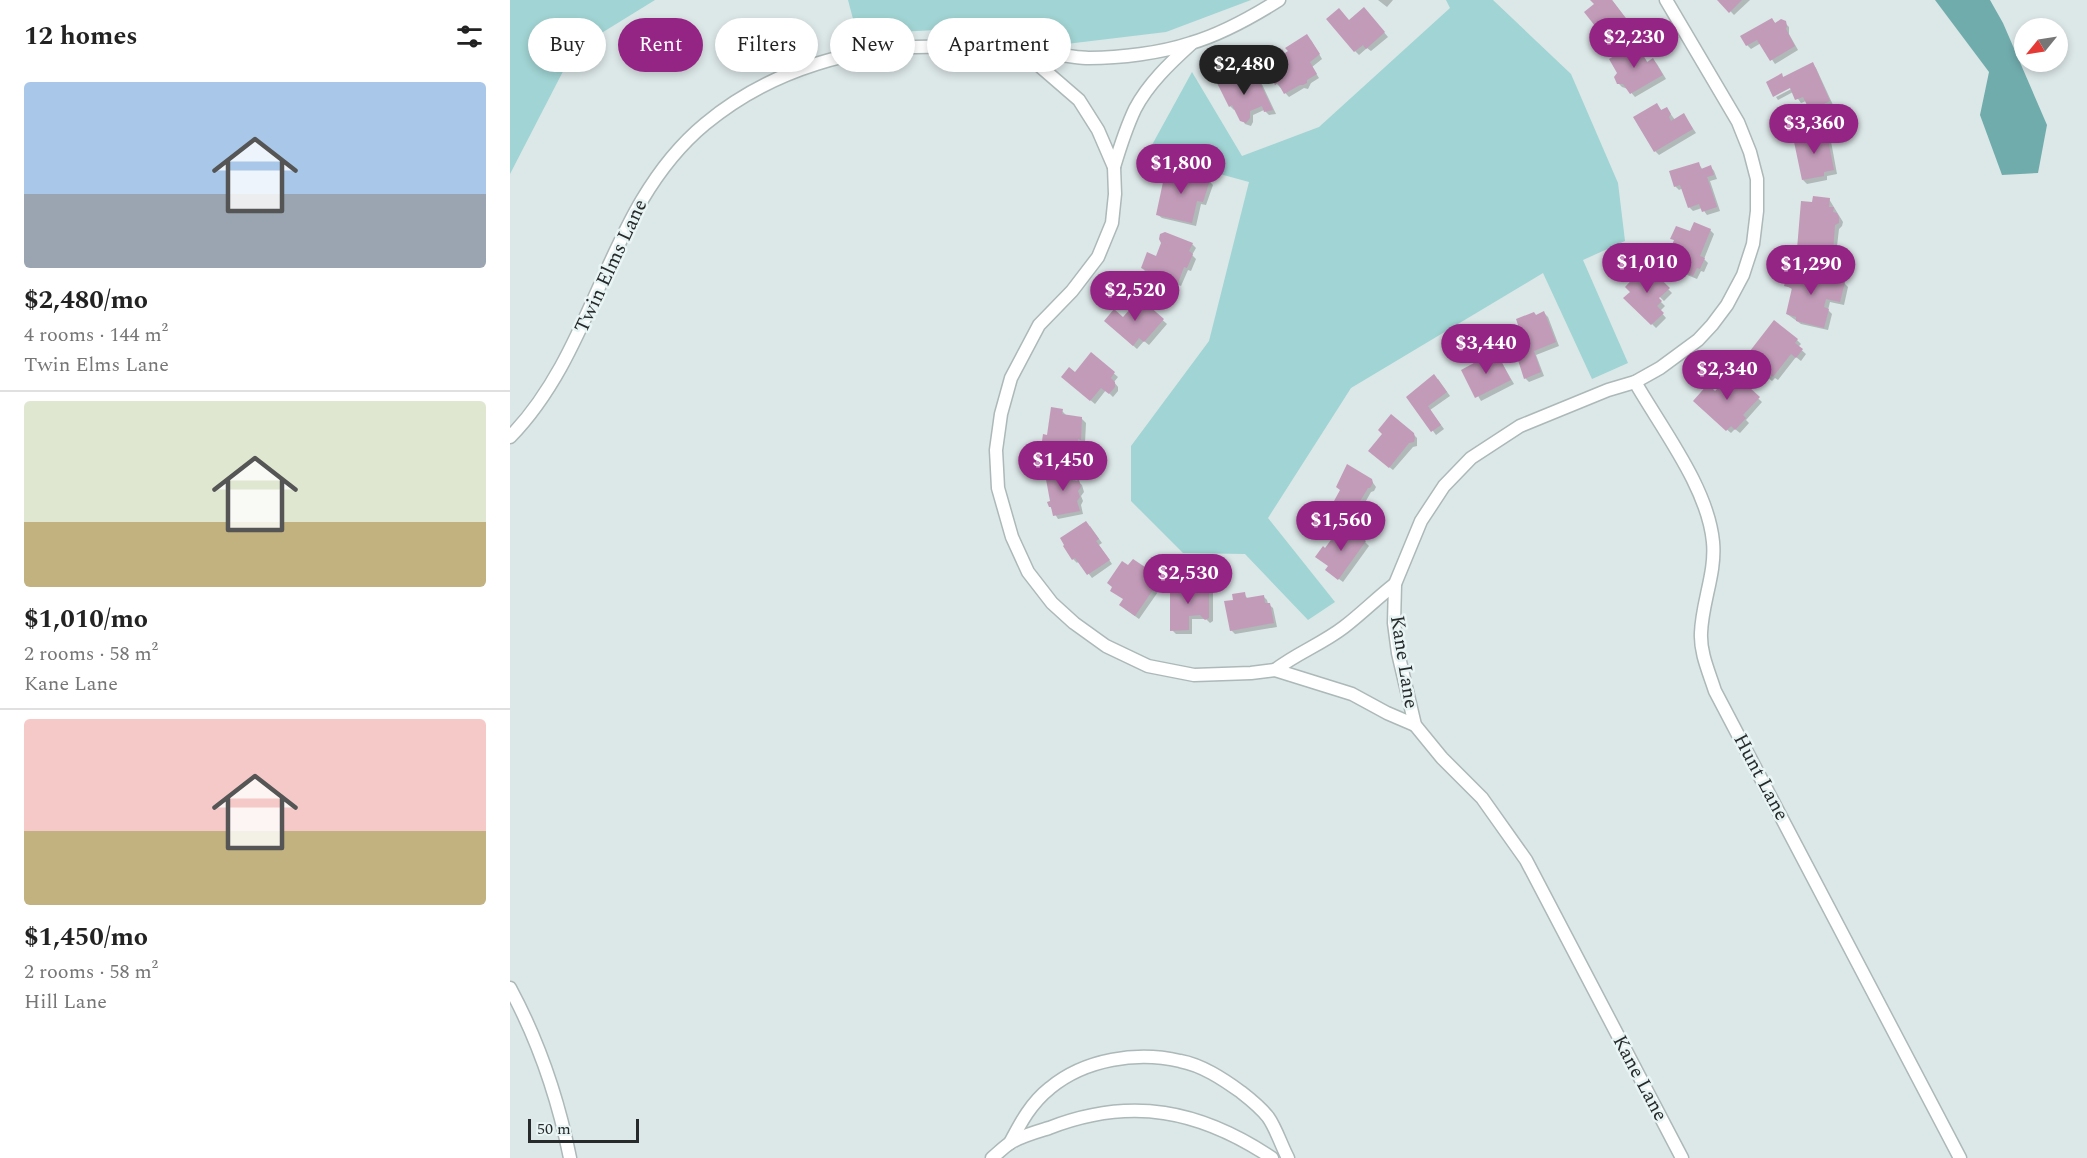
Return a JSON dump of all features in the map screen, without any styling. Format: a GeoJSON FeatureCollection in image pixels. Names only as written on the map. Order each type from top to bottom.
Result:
{"type":"FeatureCollection","features":[{"type":"Feature","properties":{"kind":"street","name":"Twin Elms Lane"},"geometry":{"type":"LineString","coordinates":[[1071,56],[1089,58],[1139,54],[1191,44],[1227,29],[1279,0]]}},
{"type":"Feature","properties":{"kind":"street","name":"Kane Lane"},"geometry":{"type":"LineString","coordinates":[[1666,0],[1738,122],[1750,152],[1757,179],[1757,211],[1753,244],[1743,275],[1727,305],[1698,340],[1660,368],[1635,381],[1520,426],[1471,458],[1443,486],[1421,522],[1395,584],[1394,623],[1398,653],[1415,725],[1442,758],[1482,798],[1526,861],[1682,1158]]}},
{"type":"Feature","properties":{"kind":"street"},"geometry":{"type":"LineString","coordinates":[[1191,44],[1166,68],[1137,107],[1126,129],[1114,167],[1115,194],[1112,223],[1098,257],[1072,291],[1039,325],[1011,378],[1001,414],[996,450],[998,488],[1012,537],[1028,572],[1052,603],[1074,623],[1106,646],[1148,666],[1194,675],[1275,670],[1352,694],[1415,725]]}},
{"type":"Feature","properties":{"kind":"street","name":"Twin Elms Lane"},"geometry":{"type":"LineString","coordinates":[[510,437],[522,425],[569,356],[624,230],[648,189],[677,151],[705,124],[742,97],[783,75],[832,59],[878,49],[927,47]]}},
{"type":"Feature","properties":{"kind":"street"},"geometry":{"type":"LineString","coordinates":[[1047,72],[1079,100],[1098,130],[1114,167]]}},
{"type":"Feature","properties":{"kind":"street","name":"Hunt Lane"},"geometry":{"type":"LineString","coordinates":[[1635,381],[1696,485],[1709,520],[1714,558],[1701,634],[1704,659],[1715,691],[1960,1158]]}},
{"type":"Feature","properties":{"kind":"street"},"geometry":{"type":"LineString","coordinates":[[1275,670],[1294,655],[1320,643],[1344,627],[1395,584]]}},
{"type":"Feature","properties":{"kind":"street"},"geometry":{"type":"LineString","coordinates":[[510,988],[546,1066],[570,1158]]}},
{"type":"Feature","properties":{"kind":"street"},"geometry":{"type":"LineString","coordinates":[[1010,1143],[1026,1113],[1051,1087],[1083,1068],[1102,1062],[1152,1056],[1182,1061],[1205,1070],[1249,1098],[1268,1117],[1288,1158]]}},
{"type":"Feature","properties":{"kind":"street"},"geometry":{"type":"LineString","coordinates":[[992,1158],[1010,1143],[1073,1118],[1135,1110],[1180,1116],[1208,1123],[1234,1135],[1272,1158]]}},
{"type":"Feature","properties":{"kind":"shaded area"},"geometry":{"type":"Polygon","coordinates":[[[510,0],[655,0],[626,18],[618,18],[618,23],[606,30],[606,18],[528,18],[528,72],[563,72],[510,174],[510,0]]]}},
{"type":"Feature","properties":{"kind":"shaded area"},"geometry":{"type":"Polygon","coordinates":[[[848,0],[1251,0],[1166,32],[1071,43],[1071,18],[927,18],[927,30],[915,31],[915,18],[853,18],[848,0]]]}},
{"type":"Feature","properties":{"kind":"shaded area"},"geometry":{"type":"Polygon","coordinates":[[[1446,0],[1493,0],[1571,74],[1618,183],[1625,241],[1583,260],[1628,363],[1592,379],[1543,273],[1351,388],[1268,518],[1335,602],[1308,620],[1245,554],[1183,553],[1131,501],[1131,446],[1209,341],[1249,182],[1147,154],[1192,72],[1242,156],[1319,127],[1450,8],[1446,0]]]}},
{"type":"Feature","properties":{"kind":"shaded area"},"geometry":{"type":"Polygon","coordinates":[[[1935,0],[1990,0],[2014,48],[2014,72],[2024,72],[2047,125],[2038,173],[2002,175],[1980,115],[1989,72],[1935,0]]]}},
{"type":"Feature","properties":{"kind":"building"},"geometry":{"type":"Polygon","coordinates":[[[1590,0],[1612,0],[1632,26],[1609,44],[1584,12],[1594,4],[1590,0]]]}},
{"type":"Feature","properties":{"kind":"building"},"geometry":{"type":"Polygon","coordinates":[[[1717,0],[1742,0],[1729,13],[1717,0]]]}},
{"type":"Feature","properties":{"kind":"building"},"geometry":{"type":"Polygon","coordinates":[[[1364,7],[1385,32],[1366,49],[1363,45],[1354,52],[1326,19],[1339,8],[1349,20],[1364,7]]]}},
{"type":"Feature","properties":{"kind":"building"},"geometry":{"type":"Polygon","coordinates":[[[1772,18],[1775,23],[1781,19],[1786,21],[1786,29],[1795,46],[1770,61],[1757,40],[1746,46],[1740,36],[1772,18]]]}},
{"type":"Feature","properties":{"kind":"building"},"geometry":{"type":"Polygon","coordinates":[[[1307,34],[1320,54],[1310,62],[1317,74],[1307,80],[1307,83],[1284,94],[1278,83],[1275,85],[1267,71],[1270,69],[1264,60],[1282,49],[1285,53],[1288,51],[1285,48],[1307,34]]]}},
{"type":"Feature","properties":{"kind":"building"},"geometry":{"type":"Polygon","coordinates":[[[1636,43],[1647,62],[1653,58],[1663,75],[1630,94],[1623,84],[1617,84],[1614,77],[1617,73],[1609,59],[1636,43]]]}},
{"type":"Feature","properties":{"kind":"building"},"geometry":{"type":"Polygon","coordinates":[[[1813,62],[1830,101],[1810,111],[1803,97],[1795,100],[1790,88],[1773,97],[1766,82],[1782,73],[1783,77],[1813,62]]]}},
{"type":"Feature","properties":{"kind":"building"},"geometry":{"type":"Polygon","coordinates":[[[1230,74],[1235,84],[1256,74],[1273,110],[1264,112],[1262,106],[1250,111],[1250,118],[1246,123],[1240,121],[1232,105],[1229,107],[1216,81],[1230,74]]]}},
{"type":"Feature","properties":{"kind":"building"},"geometry":{"type":"Polygon","coordinates":[[[1657,103],[1661,110],[1667,107],[1671,114],[1669,117],[1671,121],[1684,113],[1693,129],[1654,152],[1633,117],[1657,103]]]}},
{"type":"Feature","properties":{"kind":"building"},"geometry":{"type":"Polygon","coordinates":[[[1826,130],[1834,170],[1824,172],[1824,176],[1802,180],[1793,137],[1826,130]]]}},
{"type":"Feature","properties":{"kind":"building"},"geometry":{"type":"Polygon","coordinates":[[[1699,162],[1701,169],[1711,165],[1714,175],[1707,177],[1717,207],[1702,212],[1699,204],[1688,208],[1680,185],[1674,187],[1669,171],[1699,162]]]}},
{"type":"Feature","properties":{"kind":"building"},"geometry":{"type":"Polygon","coordinates":[[[1166,168],[1193,173],[1193,176],[1210,180],[1203,202],[1197,201],[1192,223],[1156,215],[1166,168]]]}},
{"type":"Feature","properties":{"kind":"building"},"geometry":{"type":"Polygon","coordinates":[[[1813,196],[1830,198],[1829,207],[1834,207],[1833,212],[1839,217],[1839,223],[1835,225],[1833,252],[1797,249],[1801,201],[1812,202],[1813,196]]]}},
{"type":"Feature","properties":{"kind":"building"},"geometry":{"type":"Polygon","coordinates":[[[1694,222],[1711,229],[1700,256],[1705,258],[1700,269],[1697,268],[1693,276],[1664,264],[1674,240],[1670,239],[1676,226],[1690,231],[1694,222]]]}},
{"type":"Feature","properties":{"kind":"building"},"geometry":{"type":"Polygon","coordinates":[[[1165,232],[1193,243],[1189,251],[1193,254],[1187,268],[1184,267],[1178,283],[1141,268],[1147,252],[1156,256],[1161,243],[1160,234],[1165,232]]]}},
{"type":"Feature","properties":{"kind":"building"},"geometry":{"type":"Polygon","coordinates":[[[1646,265],[1670,288],[1659,298],[1662,301],[1657,306],[1664,313],[1651,325],[1623,298],[1630,292],[1625,287],[1646,265]]]}},
{"type":"Feature","properties":{"kind":"building"},"geometry":{"type":"Polygon","coordinates":[[[1789,268],[1845,282],[1840,302],[1826,299],[1824,307],[1829,309],[1824,328],[1796,321],[1796,317],[1786,314],[1792,288],[1784,286],[1789,268]]]}},
{"type":"Feature","properties":{"kind":"building"},"geometry":{"type":"Polygon","coordinates":[[[1140,298],[1164,319],[1144,342],[1139,338],[1133,346],[1104,321],[1114,309],[1123,317],[1140,298]]]}},
{"type":"Feature","properties":{"kind":"building"},"geometry":{"type":"Polygon","coordinates":[[[1544,311],[1556,342],[1534,351],[1541,372],[1524,379],[1511,338],[1516,336],[1513,330],[1519,328],[1516,319],[1544,311]]]}},
{"type":"Feature","properties":{"kind":"building"},"geometry":{"type":"Polygon","coordinates":[[[1774,320],[1798,339],[1795,343],[1803,349],[1796,358],[1791,354],[1773,377],[1770,375],[1768,379],[1743,360],[1774,320]]]}},
{"type":"Feature","properties":{"kind":"building"},"geometry":{"type":"Polygon","coordinates":[[[1496,351],[1511,380],[1475,398],[1461,370],[1496,351]]]}},
{"type":"Feature","properties":{"kind":"building"},"geometry":{"type":"Polygon","coordinates":[[[1091,352],[1115,372],[1111,378],[1115,382],[1115,387],[1109,394],[1101,388],[1090,401],[1061,377],[1069,367],[1075,372],[1091,352]]]}},
{"type":"Feature","properties":{"kind":"building"},"geometry":{"type":"Polygon","coordinates":[[[1729,369],[1760,397],[1743,415],[1746,418],[1735,430],[1731,426],[1726,431],[1693,401],[1708,384],[1715,391],[1720,386],[1717,382],[1729,369]]]}},
{"type":"Feature","properties":{"kind":"building"},"geometry":{"type":"Polygon","coordinates":[[[1434,374],[1447,392],[1428,406],[1441,425],[1431,432],[1406,397],[1434,374]]]}},
{"type":"Feature","properties":{"kind":"building"},"geometry":{"type":"Polygon","coordinates":[[[1051,407],[1063,409],[1062,414],[1082,417],[1081,440],[1078,439],[1076,453],[1041,448],[1043,434],[1047,435],[1051,407]]]}},
{"type":"Feature","properties":{"kind":"building"},"geometry":{"type":"Polygon","coordinates":[[[1391,414],[1414,433],[1415,438],[1414,442],[1409,443],[1389,468],[1368,451],[1382,434],[1378,430],[1391,414]]]}},
{"type":"Feature","properties":{"kind":"building"},"geometry":{"type":"Polygon","coordinates":[[[1347,464],[1372,479],[1373,483],[1353,513],[1334,501],[1340,490],[1336,487],[1347,464]]]}},
{"type":"Feature","properties":{"kind":"building"},"geometry":{"type":"Polygon","coordinates":[[[1071,469],[1073,481],[1079,480],[1081,487],[1077,501],[1080,511],[1053,516],[1047,502],[1050,501],[1045,474],[1071,469]]]}},
{"type":"Feature","properties":{"kind":"building"},"geometry":{"type":"Polygon","coordinates":[[[1086,521],[1099,539],[1096,541],[1110,560],[1087,575],[1075,558],[1072,560],[1060,538],[1086,521]]]}},
{"type":"Feature","properties":{"kind":"building"},"geometry":{"type":"Polygon","coordinates":[[[1347,527],[1366,541],[1338,580],[1325,570],[1328,566],[1315,557],[1336,533],[1341,536],[1347,527]]]}},
{"type":"Feature","properties":{"kind":"building"},"geometry":{"type":"Polygon","coordinates":[[[1133,559],[1151,571],[1149,578],[1157,584],[1135,616],[1119,605],[1123,599],[1110,591],[1112,587],[1107,583],[1122,561],[1128,565],[1133,559]]]}},
{"type":"Feature","properties":{"kind":"building"},"geometry":{"type":"Polygon","coordinates":[[[1178,583],[1200,584],[1202,588],[1209,588],[1209,618],[1205,620],[1200,615],[1189,616],[1189,630],[1170,631],[1170,587],[1178,587],[1178,583]]]}},
{"type":"Feature","properties":{"kind":"building"},"geometry":{"type":"Polygon","coordinates":[[[1245,592],[1246,598],[1264,595],[1265,603],[1270,603],[1274,623],[1230,631],[1224,601],[1233,600],[1232,594],[1245,592]]]}}]}
